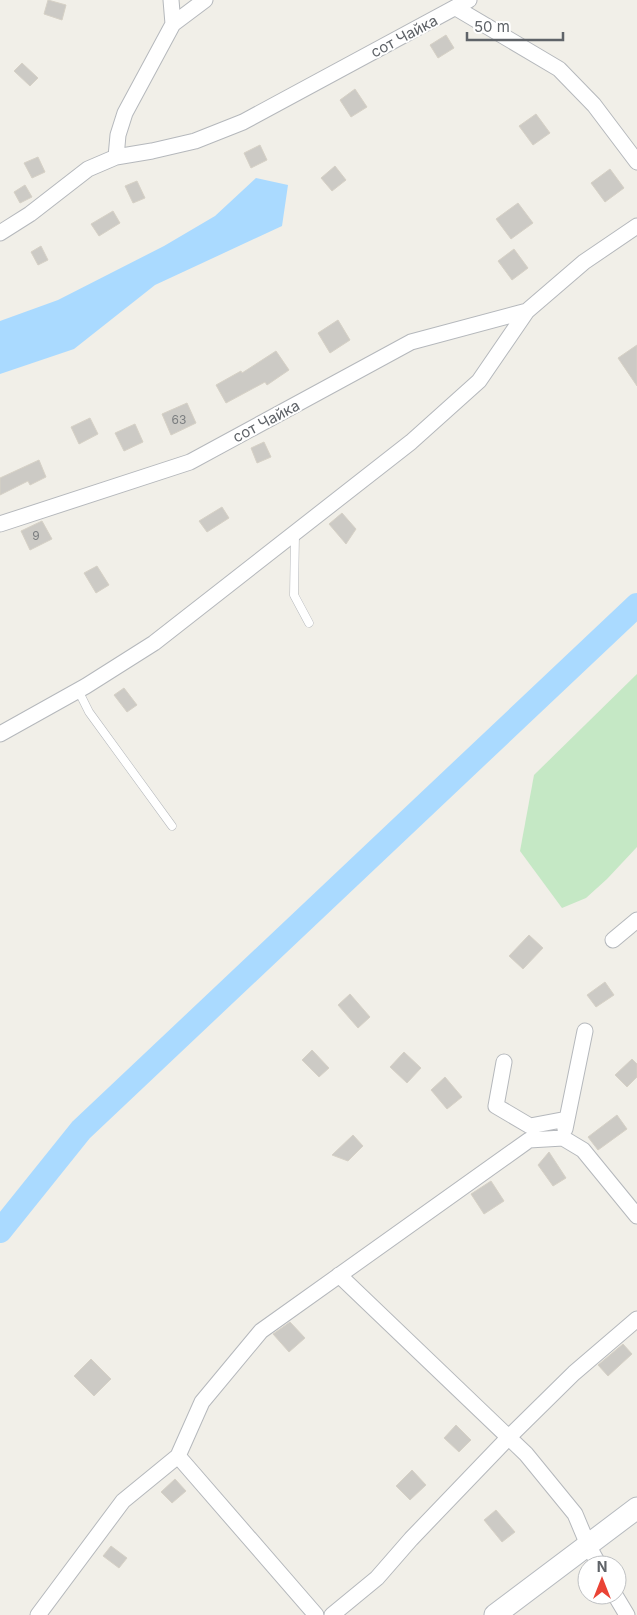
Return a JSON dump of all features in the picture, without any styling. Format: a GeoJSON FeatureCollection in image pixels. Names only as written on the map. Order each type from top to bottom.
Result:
{"type":"FeatureCollection","features":[{"type":"Feature","properties":{"kind":"main road"},"geometry":{"type":"LineString","coordinates":[[495,1615],[637,1508]]}},
{"type":"Feature","properties":{"kind":"street"},"geometry":{"type":"LineString","coordinates":[[171,0],[173,24]]}},
{"type":"Feature","properties":{"kind":"street"},"geometry":{"type":"LineString","coordinates":[[116,156],[118,135],[125,113],[173,24],[205,0]]}},
{"type":"Feature","properties":{"kind":"street"},"geometry":{"type":"LineString","coordinates":[[463,4],[559,69],[594,105],[637,162]]}},
{"type":"Feature","properties":{"kind":"street","name":"сот Чайка"},"geometry":{"type":"LineString","coordinates":[[0,233],[30,214],[88,169],[116,156],[152,151],[195,141],[243,122],[463,4]]}},
{"type":"Feature","properties":{"kind":"street"},"geometry":{"type":"LineString","coordinates":[[0,734],[78,690],[154,643],[411,442],[479,381],[527,311],[584,262],[637,226]]}},
{"type":"Feature","properties":{"kind":"street","name":"сот Чайка"},"geometry":{"type":"LineString","coordinates":[[0,524],[190,462],[411,342],[527,311]]}},
{"type":"Feature","properties":{"kind":"street"},"geometry":{"type":"LineString","coordinates":[[612,940],[637,920]]}},
{"type":"Feature","properties":{"kind":"street"},"geometry":{"type":"LineString","coordinates":[[563,1138],[585,1031]]}},
{"type":"Feature","properties":{"kind":"street"},"geometry":{"type":"LineString","coordinates":[[504,1062],[496,1106],[530,1126],[567,1119]]}},
{"type":"Feature","properties":{"kind":"street"},"geometry":{"type":"LineString","coordinates":[[38,1615],[123,1501],[178,1456],[202,1402],[261,1331],[529,1140],[563,1138],[583,1150],[637,1216]]}},
{"type":"Feature","properties":{"kind":"street"},"geometry":{"type":"LineString","coordinates":[[339,1275],[526,1454],[575,1514],[594,1555]]}},
{"type":"Feature","properties":{"kind":"street"},"geometry":{"type":"LineString","coordinates":[[332,1615],[377,1578],[508,1437],[574,1373],[637,1319]]}},
{"type":"Feature","properties":{"kind":"street"},"geometry":{"type":"LineString","coordinates":[[178,1456],[316,1615]]}},
{"type":"Feature","properties":{"kind":"lane"},"geometry":{"type":"LineString","coordinates":[[295,532],[294,595],[309,623]]}},
{"type":"Feature","properties":{"kind":"lane"},"geometry":{"type":"LineString","coordinates":[[78,690],[90,712],[172,826]]}},
{"type":"Feature","properties":{"kind":"green space"},"geometry":{"type":"Polygon","coordinates":[[[637,674],[637,847],[586,898],[562,908],[520,851],[534,775],[637,674]]]}},
{"type":"Feature","properties":{"kind":"water"},"geometry":{"type":"Polygon","coordinates":[[[256,178],[288,185],[282,226],[155,285],[74,349],[0,374],[0,321],[58,300],[164,246],[215,216],[256,178]]]}},
{"type":"Feature","properties":{"kind":"building"},"geometry":{"type":"Polygon","coordinates":[[[48,0],[66,5],[62,20],[44,14],[48,0]]]}},
{"type":"Feature","properties":{"kind":"building"},"geometry":{"type":"Polygon","coordinates":[[[446,35],[454,48],[438,58],[430,45],[446,35]]]}},
{"type":"Feature","properties":{"kind":"building"},"geometry":{"type":"Polygon","coordinates":[[[22,63],[38,78],[30,86],[14,71],[22,63]]]}},
{"type":"Feature","properties":{"kind":"building"},"geometry":{"type":"Polygon","coordinates":[[[355,89],[367,107],[351,117],[340,100],[355,89]]]}},
{"type":"Feature","properties":{"kind":"building"},"geometry":{"type":"Polygon","coordinates":[[[536,114],[550,133],[533,145],[519,126],[536,114]]]}},
{"type":"Feature","properties":{"kind":"building"},"geometry":{"type":"Polygon","coordinates":[[[260,145],[267,160],[251,168],[244,153],[260,145]]]}},
{"type":"Feature","properties":{"kind":"building"},"geometry":{"type":"Polygon","coordinates":[[[38,157],[45,172],[32,178],[24,163],[38,157]]]}},
{"type":"Feature","properties":{"kind":"building"},"geometry":{"type":"Polygon","coordinates":[[[335,166],[346,180],[332,191],[321,178],[335,166]]]}},
{"type":"Feature","properties":{"kind":"building"},"geometry":{"type":"Polygon","coordinates":[[[610,169],[624,188],[605,202],[591,183],[610,169]]]}},
{"type":"Feature","properties":{"kind":"building"},"geometry":{"type":"Polygon","coordinates":[[[137,181],[145,198],[133,203],[125,186],[137,181]]]}},
{"type":"Feature","properties":{"kind":"building"},"geometry":{"type":"Polygon","coordinates":[[[25,185],[32,197],[20,203],[14,192],[25,185]]]}},
{"type":"Feature","properties":{"kind":"building"},"geometry":{"type":"Polygon","coordinates":[[[518,203],[533,223],[511,239],[496,219],[518,203]]]}},
{"type":"Feature","properties":{"kind":"building"},"geometry":{"type":"Polygon","coordinates":[[[113,211],[120,223],[99,236],[91,224],[113,211]]]}},
{"type":"Feature","properties":{"kind":"building"},"geometry":{"type":"Polygon","coordinates":[[[41,246],[48,260],[38,265],[31,252],[41,246]]]}},
{"type":"Feature","properties":{"kind":"building"},"geometry":{"type":"Polygon","coordinates":[[[514,249],[528,268],[512,280],[498,261],[514,249]]]}},
{"type":"Feature","properties":{"kind":"building"},"geometry":{"type":"Polygon","coordinates":[[[338,320],[350,340],[330,353],[318,333],[338,320]]]}},
{"type":"Feature","properties":{"kind":"building"},"geometry":{"type":"Polygon","coordinates":[[[637,345],[637,386],[618,358],[637,345]]]}},
{"type":"Feature","properties":{"kind":"building"},"geometry":{"type":"Polygon","coordinates":[[[276,351],[289,370],[267,385],[265,382],[226,403],[216,385],[241,371],[242,373],[276,351]]]}},
{"type":"Feature","properties":{"kind":"building"},"geometry":{"type":"Polygon","coordinates":[[[187,403],[196,423],[171,435],[162,414],[187,403]]]}},
{"type":"Feature","properties":{"kind":"building"},"geometry":{"type":"Polygon","coordinates":[[[90,418],[98,434],[79,444],[71,427],[90,418]]]}},
{"type":"Feature","properties":{"kind":"building"},"geometry":{"type":"Polygon","coordinates":[[[135,424],[143,442],[124,451],[115,433],[135,424]]]}},
{"type":"Feature","properties":{"kind":"building"},"geometry":{"type":"Polygon","coordinates":[[[264,442],[271,457],[257,463],[251,448],[264,442]]]}},
{"type":"Feature","properties":{"kind":"building"},"geometry":{"type":"Polygon","coordinates":[[[39,460],[46,477],[30,485],[28,481],[0,495],[0,478],[39,460]]]}},
{"type":"Feature","properties":{"kind":"building"},"geometry":{"type":"Polygon","coordinates":[[[222,507],[229,518],[207,532],[199,521],[222,507]]]}},
{"type":"Feature","properties":{"kind":"building"},"geometry":{"type":"Polygon","coordinates":[[[342,513],[356,529],[346,544],[329,524],[342,513]]]}},
{"type":"Feature","properties":{"kind":"building"},"geometry":{"type":"Polygon","coordinates":[[[42,521],[52,539],[30,550],[21,531],[42,521]]]}},
{"type":"Feature","properties":{"kind":"building"},"geometry":{"type":"Polygon","coordinates":[[[97,566],[109,585],[96,593],[84,573],[97,566]]]}},
{"type":"Feature","properties":{"kind":"building"},"geometry":{"type":"Polygon","coordinates":[[[124,688],[137,705],[127,712],[114,695],[124,688]]]}},
{"type":"Feature","properties":{"kind":"building"},"geometry":{"type":"Polygon","coordinates":[[[529,935],[543,948],[523,969],[509,956],[529,935]]]}},
{"type":"Feature","properties":{"kind":"building"},"geometry":{"type":"Polygon","coordinates":[[[605,982],[614,995],[596,1007],[587,995],[605,982]]]}},
{"type":"Feature","properties":{"kind":"building"},"geometry":{"type":"Polygon","coordinates":[[[350,994],[370,1017],[358,1028],[338,1005],[350,994]]]}},
{"type":"Feature","properties":{"kind":"building"},"geometry":{"type":"Polygon","coordinates":[[[312,1050],[329,1068],[319,1077],[302,1060],[312,1050]]]}},
{"type":"Feature","properties":{"kind":"building"},"geometry":{"type":"Polygon","coordinates":[[[404,1052],[421,1068],[407,1083],[390,1067],[404,1052]]]}},
{"type":"Feature","properties":{"kind":"building"},"geometry":{"type":"Polygon","coordinates":[[[632,1059],[637,1064],[637,1077],[627,1087],[615,1075],[632,1059]]]}},
{"type":"Feature","properties":{"kind":"building"},"geometry":{"type":"Polygon","coordinates":[[[445,1077],[462,1097],[447,1109],[431,1090],[445,1077]]]}},
{"type":"Feature","properties":{"kind":"building"},"geometry":{"type":"Polygon","coordinates":[[[617,1115],[627,1129],[598,1150],[588,1137],[617,1115]]]}},
{"type":"Feature","properties":{"kind":"building"},"geometry":{"type":"Polygon","coordinates":[[[353,1135],[363,1146],[348,1161],[332,1155],[353,1135]]]}},
{"type":"Feature","properties":{"kind":"building"},"geometry":{"type":"Polygon","coordinates":[[[549,1152],[566,1178],[553,1186],[538,1165],[549,1152]]]}},
{"type":"Feature","properties":{"kind":"building"},"geometry":{"type":"Polygon","coordinates":[[[491,1181],[504,1201],[484,1214],[471,1194],[491,1181]]]}},
{"type":"Feature","properties":{"kind":"building"},"geometry":{"type":"Polygon","coordinates":[[[290,1322],[305,1338],[289,1352],[273,1334],[290,1322]]]}},
{"type":"Feature","properties":{"kind":"building"},"geometry":{"type":"Polygon","coordinates":[[[623,1344],[632,1354],[608,1376],[598,1365],[623,1344]]]}},
{"type":"Feature","properties":{"kind":"building"},"geometry":{"type":"Polygon","coordinates":[[[91,1359],[111,1379],[94,1396],[74,1376],[91,1359]]]}},
{"type":"Feature","properties":{"kind":"building"},"geometry":{"type":"Polygon","coordinates":[[[456,1425],[471,1440],[459,1452],[444,1438],[456,1425]]]}},
{"type":"Feature","properties":{"kind":"building"},"geometry":{"type":"Polygon","coordinates":[[[412,1470],[426,1485],[410,1500],[396,1486],[412,1470]]]}},
{"type":"Feature","properties":{"kind":"building"},"geometry":{"type":"Polygon","coordinates":[[[175,1479],[186,1491],[172,1503],[161,1492],[175,1479]]]}},
{"type":"Feature","properties":{"kind":"building"},"geometry":{"type":"Polygon","coordinates":[[[496,1510],[515,1532],[502,1542],[484,1520],[496,1510]]]}},
{"type":"Feature","properties":{"kind":"building"},"geometry":{"type":"Polygon","coordinates":[[[111,1546],[127,1558],[119,1568],[103,1556],[111,1546]]]}},
{"type":"Feature","properties":{"kind":"waterway"},"geometry":{"type":"LineString","coordinates":[[0,1231],[81,1130],[637,605]]}}]}
